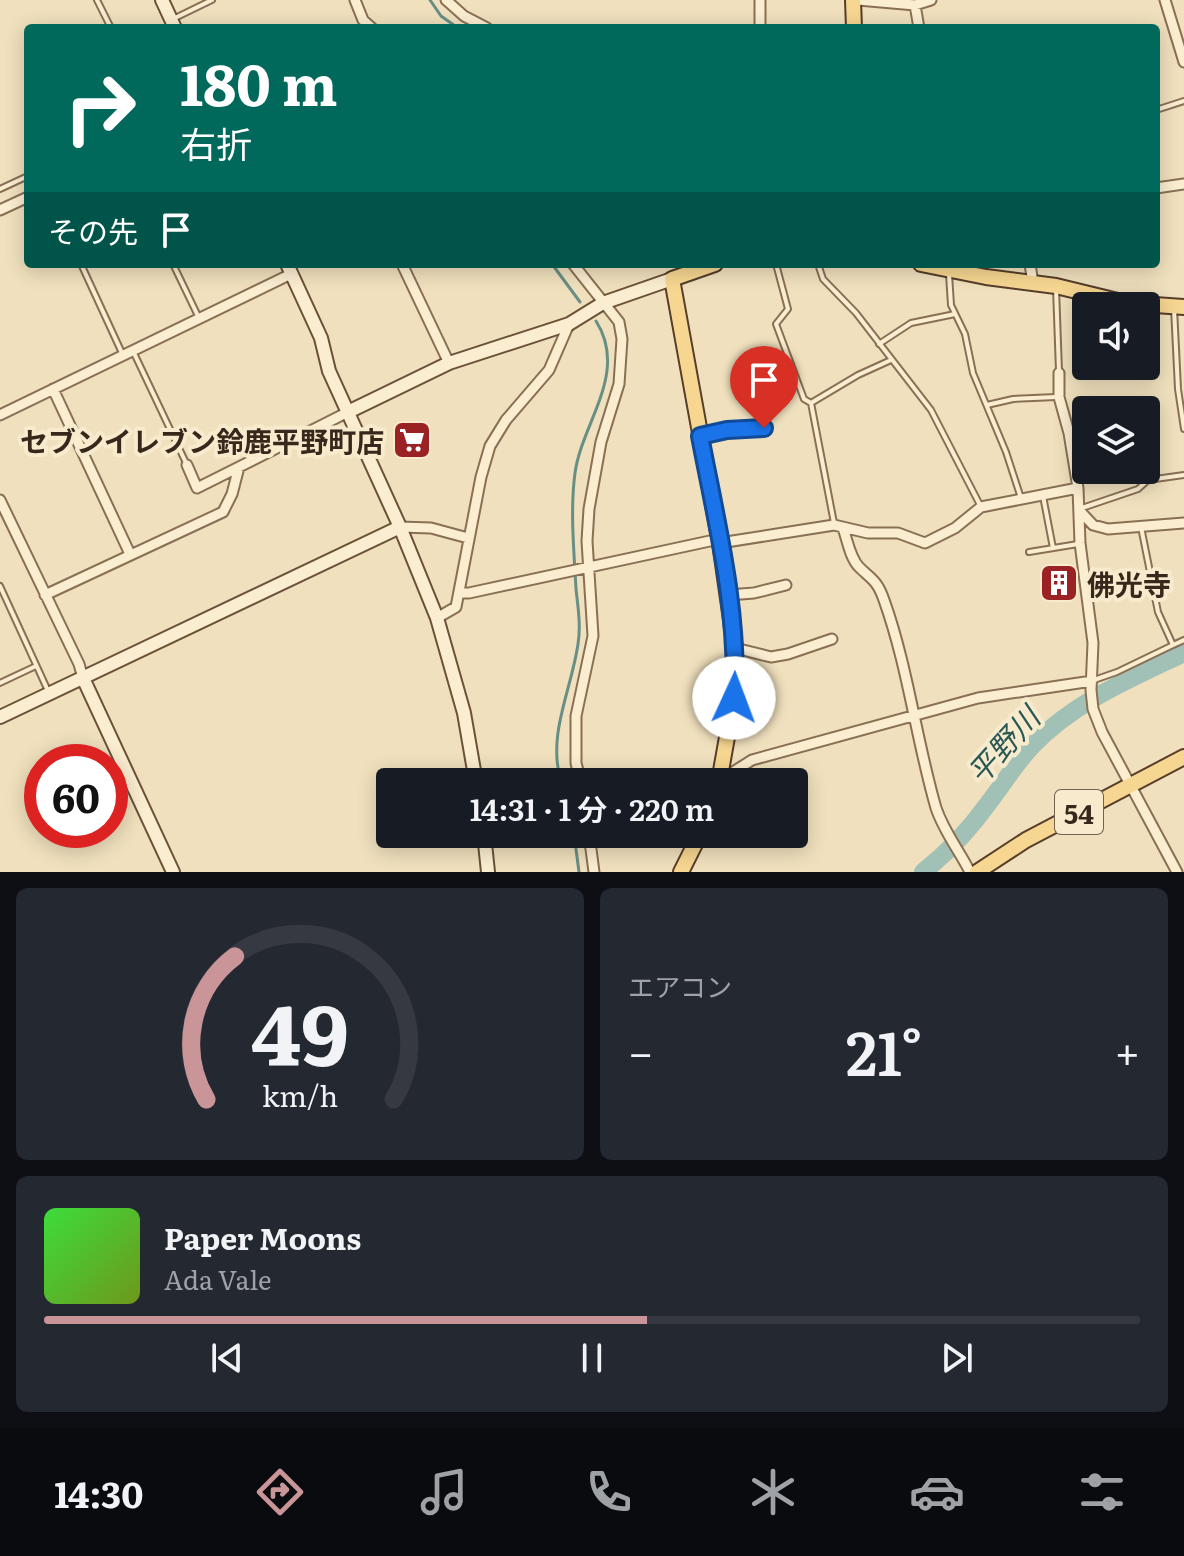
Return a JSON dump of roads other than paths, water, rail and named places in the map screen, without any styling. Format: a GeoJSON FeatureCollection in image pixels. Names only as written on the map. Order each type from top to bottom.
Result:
{"type":"FeatureCollection","features":[{"type":"Feature","properties":{"kind":"main road"},"geometry":{"type":"LineString","coordinates":[[854,24],[855,0]]}},
{"type":"Feature","properties":{"kind":"main road"},"geometry":{"type":"LineString","coordinates":[[704,268],[672,279],[735,648],[734,698],[722,768]]}},
{"type":"Feature","properties":{"kind":"main road"},"geometry":{"type":"LineString","coordinates":[[949,268],[1056,286],[1126,303],[1179,307]]}},
{"type":"Feature","properties":{"kind":"main road","name":"54"},"geometry":{"type":"LineString","coordinates":[[977,872],[1026,840],[1184,757]]}},
{"type":"Feature","properties":{"kind":"main road"},"geometry":{"type":"LineString","coordinates":[[681,872],[693,848]]}},
{"type":"Feature","properties":{"kind":"street"},"geometry":{"type":"LineString","coordinates":[[162,0],[173,24]]}},
{"type":"Feature","properties":{"kind":"street"},"geometry":{"type":"LineString","coordinates":[[355,0],[368,24]]}},
{"type":"Feature","properties":{"kind":"street"},"geometry":{"type":"LineString","coordinates":[[446,0],[464,16],[479,24]]}},
{"type":"Feature","properties":{"kind":"street"},"geometry":{"type":"LineString","coordinates":[[760,0],[760,24]]}},
{"type":"Feature","properties":{"kind":"street"},"geometry":{"type":"LineString","coordinates":[[855,0],[931,0]]}},
{"type":"Feature","properties":{"kind":"street"},"geometry":{"type":"LineString","coordinates":[[1165,0],[1184,62]]}},
{"type":"Feature","properties":{"kind":"street"},"geometry":{"type":"LineString","coordinates":[[915,2],[918,24]]}},
{"type":"Feature","properties":{"kind":"street"},"geometry":{"type":"LineString","coordinates":[[1160,187],[1184,184]]}},
{"type":"Feature","properties":{"kind":"street"},"geometry":{"type":"LineString","coordinates":[[0,210],[24,199]]}},
{"type":"Feature","properties":{"kind":"street"},"geometry":{"type":"LineString","coordinates":[[404,268],[449,363]]}},
{"type":"Feature","properties":{"kind":"street"},"geometry":{"type":"LineString","coordinates":[[576,268],[619,322],[622,368],[601,442],[591,498],[586,567],[593,645],[576,716],[577,768]]}},
{"type":"Feature","properties":{"kind":"street"},"geometry":{"type":"LineString","coordinates":[[1031,268],[1033,283]]}},
{"type":"Feature","properties":{"kind":"street"},"geometry":{"type":"LineString","coordinates":[[0,415],[199,319],[289,269],[321,338],[329,371],[400,527],[437,618],[464,713],[474,768]]}},
{"type":"Feature","properties":{"kind":"street"},"geometry":{"type":"LineString","coordinates":[[187,465],[197,488],[449,363],[569,324],[603,303],[672,279]]}},
{"type":"Feature","properties":{"kind":"street"},"geometry":{"type":"LineString","coordinates":[[437,618],[456,607],[468,538],[490,446],[506,420],[549,370],[569,324]]}},
{"type":"Feature","properties":{"kind":"street"},"geometry":{"type":"LineString","coordinates":[[1059,373],[1059,397],[1069,433],[1078,488],[1080,544],[1093,643],[1093,709],[1102,732],[1177,872]]}},
{"type":"Feature","properties":{"kind":"street"},"geometry":{"type":"LineString","coordinates":[[53,389],[130,554]]}},
{"type":"Feature","properties":{"kind":"street"},"geometry":{"type":"LineString","coordinates":[[700,436],[727,430],[764,428]]}},
{"type":"Feature","properties":{"kind":"street"},"geometry":{"type":"LineString","coordinates":[[45,595],[223,512],[232,494],[239,467]]}},
{"type":"Feature","properties":{"kind":"street"},"geometry":{"type":"LineString","coordinates":[[459,593],[719,541],[839,526],[868,533],[898,533],[925,543],[955,528],[981,507],[1078,488]]}},
{"type":"Feature","properties":{"kind":"street"},"geometry":{"type":"LineString","coordinates":[[0,500],[173,872]]}},
{"type":"Feature","properties":{"kind":"street"},"geometry":{"type":"LineString","coordinates":[[1079,510],[1093,525],[1108,529],[1184,523]]}},
{"type":"Feature","properties":{"kind":"street"},"geometry":{"type":"LineString","coordinates":[[839,526],[854,561],[873,578],[883,597],[936,808],[948,837],[960,851],[970,872]]}},
{"type":"Feature","properties":{"kind":"street"},"geometry":{"type":"LineString","coordinates":[[0,717],[400,527],[431,528],[468,538]]}},
{"type":"Feature","properties":{"kind":"street"},"geometry":{"type":"LineString","coordinates":[[728,595],[754,593],[786,585]]}},
{"type":"Feature","properties":{"kind":"street"},"geometry":{"type":"LineString","coordinates":[[735,648],[771,657],[832,639]]}},
{"type":"Feature","properties":{"kind":"street"},"geometry":{"type":"LineString","coordinates":[[740,768],[752,760],[1000,694],[1091,685]]}},
{"type":"Feature","properties":{"kind":"street"},"geometry":{"type":"LineString","coordinates":[[485,848],[488,872]]}},
{"type":"Feature","properties":{"kind":"street"},"geometry":{"type":"LineString","coordinates":[[591,848],[594,872]]}},
{"type":"Feature","properties":{"kind":"lane"},"geometry":{"type":"LineString","coordinates":[[97,0],[109,24]]}},
{"type":"Feature","properties":{"kind":"lane"},"geometry":{"type":"LineString","coordinates":[[173,24],[212,0]]}},
{"type":"Feature","properties":{"kind":"lane"},"geometry":{"type":"LineString","coordinates":[[1160,109],[1184,101]]}},
{"type":"Feature","properties":{"kind":"lane"},"geometry":{"type":"LineString","coordinates":[[0,189],[24,178]]}},
{"type":"Feature","properties":{"kind":"lane"},"geometry":{"type":"LineString","coordinates":[[83,268],[187,465]]}},
{"type":"Feature","properties":{"kind":"lane"},"geometry":{"type":"LineString","coordinates":[[175,268],[199,319]]}},
{"type":"Feature","properties":{"kind":"lane"},"geometry":{"type":"LineString","coordinates":[[777,268],[788,309],[776,324],[779,337],[804,399],[811,403],[839,526]]}},
{"type":"Feature","properties":{"kind":"lane"},"geometry":{"type":"LineString","coordinates":[[819,268],[823,279],[856,313],[931,410],[981,507]]}},
{"type":"Feature","properties":{"kind":"lane"},"geometry":{"type":"LineString","coordinates":[[943,268],[950,299],[965,334],[973,373],[1021,498]]}},
{"type":"Feature","properties":{"kind":"lane"},"geometry":{"type":"LineString","coordinates":[[1056,286],[1059,373]]}},
{"type":"Feature","properties":{"kind":"lane"},"geometry":{"type":"LineString","coordinates":[[1179,307],[1178,389],[1184,429]]}},
{"type":"Feature","properties":{"kind":"lane"},"geometry":{"type":"LineString","coordinates":[[879,344],[911,323],[955,314]]}},
{"type":"Feature","properties":{"kind":"lane"},"geometry":{"type":"LineString","coordinates":[[811,403],[858,375],[891,360]]}},
{"type":"Feature","properties":{"kind":"lane"},"geometry":{"type":"LineString","coordinates":[[987,405],[1013,399],[1059,397]]}},
{"type":"Feature","properties":{"kind":"lane"},"geometry":{"type":"LineString","coordinates":[[1079,510],[1138,489],[1148,480],[1184,475]]}},
{"type":"Feature","properties":{"kind":"lane"},"geometry":{"type":"LineString","coordinates":[[1043,495],[1053,548]]}},
{"type":"Feature","properties":{"kind":"lane"},"geometry":{"type":"LineString","coordinates":[[1141,527],[1158,612],[1173,645]]}},
{"type":"Feature","properties":{"kind":"lane"},"geometry":{"type":"LineString","coordinates":[[1029,552],[1080,544]]}},
{"type":"Feature","properties":{"kind":"lane"},"geometry":{"type":"LineString","coordinates":[[0,586],[49,694]]}},
{"type":"Feature","properties":{"kind":"lane"},"geometry":{"type":"LineString","coordinates":[[1091,685],[1184,640]]}},
{"type":"Feature","properties":{"kind":"lane"},"geometry":{"type":"LineString","coordinates":[[0,683],[36,666]]}},
{"type":"Feature","properties":{"kind":"waterway"},"geometry":{"type":"LineString","coordinates":[[430,0],[441,16],[452,24]]}},
{"type":"Feature","properties":{"kind":"waterway"},"geometry":{"type":"LineString","coordinates":[[555,268],[580,302]]}},
{"type":"Feature","properties":{"kind":"waterway"},"geometry":{"type":"LineString","coordinates":[[558,768],[558,730],[575,662],[579,630],[573,531],[575,473],[606,378],[608,360],[605,340],[596,321]]}},
{"type":"Feature","properties":{"kind":"waterway","name":"平野川"},"geometry":{"type":"LineString","coordinates":[[923,872],[965,832],[1026,753],[1048,730],[1084,704],[1184,653]]}},
{"type":"Feature","properties":{"kind":"waterway"},"geometry":{"type":"LineString","coordinates":[[576,848],[579,872]]}},
{"type":"Feature","properties":{"kind":"place","name":"セブンイレブン鈴鹿平野町店"},"geometry":{"type":"Point","coordinates":[412,440]}},
{"type":"Feature","properties":{"kind":"place","name":"佛光寺"},"geometry":{"type":"Point","coordinates":[1059,583]}}]}
